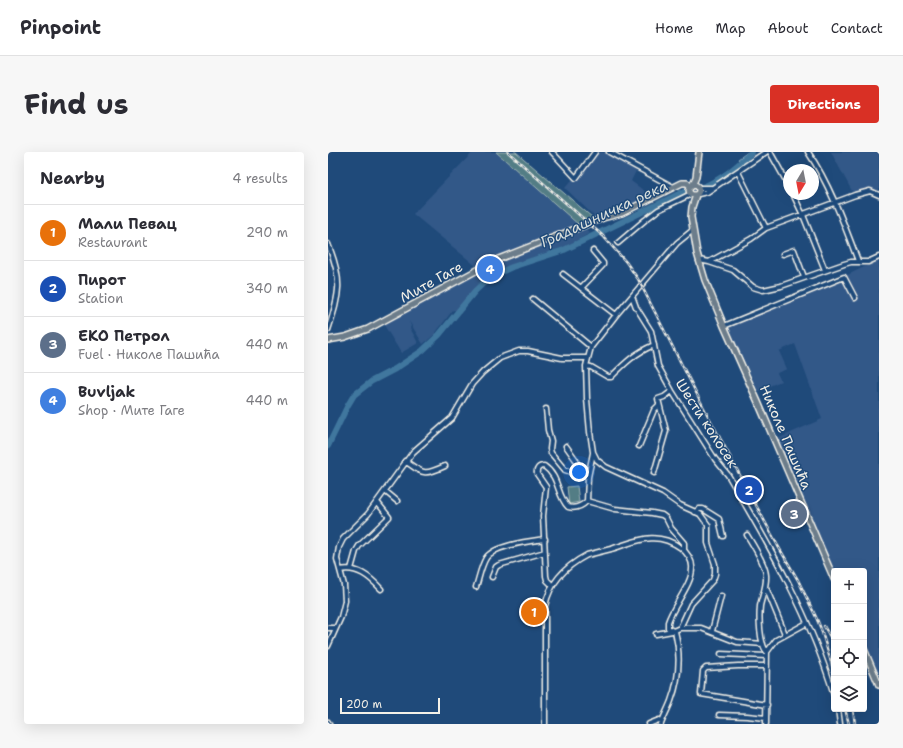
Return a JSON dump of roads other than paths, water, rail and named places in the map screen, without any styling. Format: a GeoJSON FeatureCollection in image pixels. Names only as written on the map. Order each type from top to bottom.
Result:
{"type":"FeatureCollection","features":[{"type":"Feature","properties":{"kind":"main road","name":"Николе Пашића"},"geometry":{"type":"LineString","coordinates":[[700,152],[691,202],[691,214],[699,260],[705,280],[831,572]]}},
{"type":"Feature","properties":{"kind":"main road"},"geometry":{"type":"LineString","coordinates":[[675,186],[693,190],[695,179]]}},
{"type":"Feature","properties":{"kind":"main road","name":"Мите Гаге"},"geometry":{"type":"LineString","coordinates":[[328,340],[345,337],[368,329],[500,258],[603,218],[622,213],[675,186]]}},
{"type":"Feature","properties":{"kind":"main road"},"geometry":{"type":"LineString","coordinates":[[867,656],[879,685]]}},
{"type":"Feature","properties":{"kind":"street"},"geometry":{"type":"LineString","coordinates":[[552,152],[574,178],[577,177],[595,152]]}},
{"type":"Feature","properties":{"kind":"street"},"geometry":{"type":"LineString","coordinates":[[609,152],[675,186]]}},
{"type":"Feature","properties":{"kind":"street"},"geometry":{"type":"LineString","coordinates":[[618,243],[658,210],[693,190],[704,193],[738,172],[766,152]]}},
{"type":"Feature","properties":{"kind":"street"},"geometry":{"type":"LineString","coordinates":[[770,152],[783,175]]}},
{"type":"Feature","properties":{"kind":"street"},"geometry":{"type":"LineString","coordinates":[[808,152],[818,167],[835,203],[858,261]]}},
{"type":"Feature","properties":{"kind":"street"},"geometry":{"type":"LineString","coordinates":[[738,172],[766,228]]}},
{"type":"Feature","properties":{"kind":"street"},"geometry":{"type":"LineString","coordinates":[[709,262],[751,239],[766,228],[854,195],[870,191],[879,195]]}},
{"type":"Feature","properties":{"kind":"street"},"geometry":{"type":"LineString","coordinates":[[796,200],[825,270]]}},
{"type":"Feature","properties":{"kind":"street"},"geometry":{"type":"LineString","coordinates":[[587,501],[588,477],[593,452],[587,399],[586,366],[591,347],[677,243],[693,230]]}},
{"type":"Feature","properties":{"kind":"street"},"geometry":{"type":"LineString","coordinates":[[328,244],[335,263],[339,285],[338,299],[328,330]]}},
{"type":"Feature","properties":{"kind":"street"},"geometry":{"type":"LineString","coordinates":[[783,254],[794,250],[804,277]]}},
{"type":"Feature","properties":{"kind":"street"},"geometry":{"type":"LineString","coordinates":[[581,288],[603,265],[593,251]]}},
{"type":"Feature","properties":{"kind":"street"},"geometry":{"type":"LineString","coordinates":[[699,260],[733,270],[753,287],[763,290],[781,286],[851,262],[868,262],[879,257]]}},
{"type":"Feature","properties":{"kind":"street"},"geometry":{"type":"LineString","coordinates":[[563,274],[616,315]]}},
{"type":"Feature","properties":{"kind":"street"},"geometry":{"type":"LineString","coordinates":[[724,326],[844,277],[855,298]]}},
{"type":"Feature","properties":{"kind":"street","name":"Шести колосек"},"geometry":{"type":"LineString","coordinates":[[632,296],[636,307],[651,331],[658,366],[715,459],[728,475],[792,590],[807,623],[831,686]]}},
{"type":"Feature","properties":{"kind":"street"},"geometry":{"type":"LineString","coordinates":[[532,299],[591,347]]}},
{"type":"Feature","properties":{"kind":"street"},"geometry":{"type":"LineString","coordinates":[[586,366],[591,367],[608,377],[611,377],[628,360],[640,351],[654,345]]}},
{"type":"Feature","properties":{"kind":"street"},"geometry":{"type":"LineString","coordinates":[[328,646],[345,601],[344,585],[337,559],[337,553],[343,539],[368,514],[413,452],[452,418],[472,384],[483,372],[500,358],[519,351],[528,351],[562,358],[588,358]]}},
{"type":"Feature","properties":{"kind":"street"},"geometry":{"type":"LineString","coordinates":[[654,473],[666,431],[658,405],[658,399],[664,397],[672,391]]}},
{"type":"Feature","properties":{"kind":"street"},"geometry":{"type":"LineString","coordinates":[[639,446],[654,410],[658,405]]}},
{"type":"Feature","properties":{"kind":"street"},"geometry":{"type":"LineString","coordinates":[[546,409],[548,430],[551,441],[550,449],[552,453],[562,467],[578,475],[588,477]]}},
{"type":"Feature","properties":{"kind":"street"},"geometry":{"type":"LineString","coordinates":[[566,446],[576,460],[578,475]]}},
{"type":"Feature","properties":{"kind":"street"},"geometry":{"type":"LineString","coordinates":[[593,452],[598,461],[606,467],[663,493],[680,505],[703,517],[708,525],[708,543],[715,564],[715,574],[713,580],[691,604],[680,628]]}},
{"type":"Feature","properties":{"kind":"street"},"geometry":{"type":"LineString","coordinates":[[405,461],[421,472],[426,473],[445,466]]}},
{"type":"Feature","properties":{"kind":"street"},"geometry":{"type":"LineString","coordinates":[[552,586],[547,580],[546,576],[543,516],[546,487],[537,474],[538,468],[544,466],[554,476],[561,496],[568,507],[575,507],[587,501]]}},
{"type":"Feature","properties":{"kind":"street"},"geometry":{"type":"LineString","coordinates":[[384,491],[397,501]]}},
{"type":"Feature","properties":{"kind":"street"},"geometry":{"type":"LineString","coordinates":[[587,501],[615,509],[662,515],[666,518],[671,528],[684,543],[684,550]]}},
{"type":"Feature","properties":{"kind":"street"},"geometry":{"type":"LineString","coordinates":[[351,569],[359,546],[389,516],[377,502]]}},
{"type":"Feature","properties":{"kind":"street"},"geometry":{"type":"LineString","coordinates":[[695,512],[699,509],[703,509],[719,519],[722,536]]}},
{"type":"Feature","properties":{"kind":"street"},"geometry":{"type":"LineString","coordinates":[[747,535],[765,572],[765,589],[760,606],[760,617],[763,644],[766,654],[766,724]]}},
{"type":"Feature","properties":{"kind":"street"},"geometry":{"type":"LineString","coordinates":[[545,724],[545,618],[547,597],[552,586],[563,573],[580,559],[596,552],[641,539],[660,538],[672,542],[684,550],[692,563],[692,569],[688,581],[668,622],[668,628],[674,631],[679,646],[679,670],[672,698],[662,722],[659,720],[649,724]]}},
{"type":"Feature","properties":{"kind":"street"},"geometry":{"type":"LineString","coordinates":[[476,587],[484,562],[494,550],[545,539]]}},
{"type":"Feature","properties":{"kind":"street"},"geometry":{"type":"LineString","coordinates":[[492,577],[496,567],[499,565],[546,552]]}},
{"type":"Feature","properties":{"kind":"street"},"geometry":{"type":"LineString","coordinates":[[340,570],[351,569],[366,575],[381,590]]}},
{"type":"Feature","properties":{"kind":"street"},"geometry":{"type":"LineString","coordinates":[[765,589],[767,590],[776,610],[785,634]]}},
{"type":"Feature","properties":{"kind":"street"},"geometry":{"type":"LineString","coordinates":[[712,631],[721,596]]}},
{"type":"Feature","properties":{"kind":"street"},"geometry":{"type":"LineString","coordinates":[[766,654],[773,642],[807,623]]}},
{"type":"Feature","properties":{"kind":"street"},"geometry":{"type":"LineString","coordinates":[[656,634],[674,631],[680,628],[698,627],[712,631],[737,642],[763,644]]}},
{"type":"Feature","properties":{"kind":"street"},"geometry":{"type":"LineString","coordinates":[[328,628],[335,628]]}},
{"type":"Feature","properties":{"kind":"street"},"geometry":{"type":"LineString","coordinates":[[721,654],[766,654]]}},
{"type":"Feature","properties":{"kind":"street"},"geometry":{"type":"LineString","coordinates":[[766,666],[707,668],[704,670],[701,694],[767,705]]}},
{"type":"Feature","properties":{"kind":"street"},"geometry":{"type":"LineString","coordinates":[[838,712],[840,724]]}},
{"type":"Feature","properties":{"kind":"street"},"geometry":{"type":"LineString","coordinates":[[719,715],[766,718]]}},
{"type":"Feature","properties":{"kind":"waterway","name":"Градашничка река"},"geometry":{"type":"LineString","coordinates":[[702,187],[723,177],[752,152]]}},
{"type":"Feature","properties":{"kind":"waterway","name":"Градашничка река"},"geometry":{"type":"LineString","coordinates":[[328,446],[354,395],[372,381],[395,369],[422,351],[439,335],[475,291],[490,277],[512,267],[564,250],[683,192]]}},
{"type":"Feature","properties":{"kind":"railway"},"geometry":{"type":"LineString","coordinates":[[508,152],[603,236],[626,262],[638,279],[706,412],[778,546],[798,580],[821,629],[831,662]]}},
{"type":"Feature","properties":{"kind":"railway"},"geometry":{"type":"LineString","coordinates":[[824,626],[832,640]]}},
{"type":"Feature","properties":{"kind":"railway"},"geometry":{"type":"LineString","coordinates":[[846,712],[849,724]]}},
{"type":"Feature","properties":{"kind":"railway"},"geometry":{"type":"LineString","coordinates":[[853,712],[855,724]]}},
{"type":"Feature","properties":{"kind":"place","name":"Buvljak"},"geometry":{"type":"Point","coordinates":[490,269]}},
{"type":"Feature","properties":{"kind":"place","name":"Пирот"},"geometry":{"type":"Point","coordinates":[749,490]}},
{"type":"Feature","properties":{"kind":"place","name":"ЕКО Петрол"},"geometry":{"type":"Point","coordinates":[794,514]}},
{"type":"Feature","properties":{"kind":"place","name":"Мали Певац"},"geometry":{"type":"Point","coordinates":[534,612]}}]}
